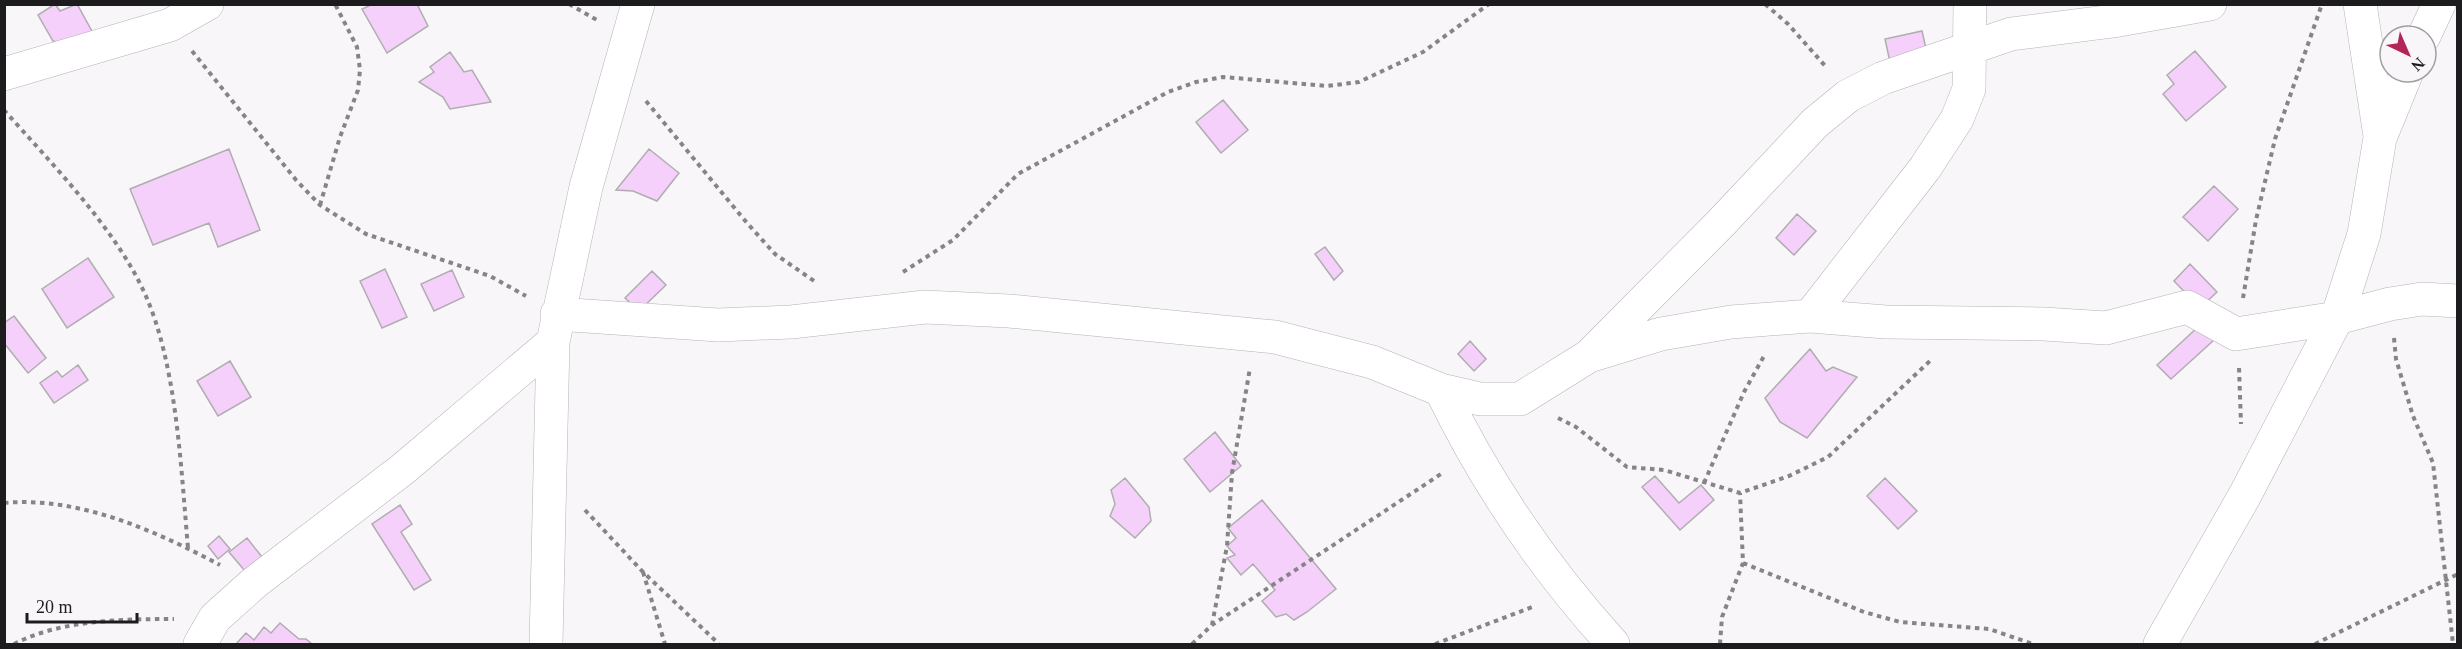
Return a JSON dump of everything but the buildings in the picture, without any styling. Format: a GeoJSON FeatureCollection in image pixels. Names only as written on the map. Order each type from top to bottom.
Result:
{"type":"FeatureCollection","features":[{"type":"Feature","properties":{"kind":"street"},"geometry":{"type":"LineString","coordinates":[[4,74],[170,25],[207,4]]}},
{"type":"Feature","properties":{"kind":"street"},"geometry":{"type":"LineString","coordinates":[[546,645],[549,472],[555,328],[586,187],[638,4]]}},
{"type":"Feature","properties":{"kind":"street"},"geometry":{"type":"LineString","coordinates":[[1804,316],[1925,168],[1957,119],[1970,89],[1970,4]]}},
{"type":"Feature","properties":{"kind":"street"},"geometry":{"type":"LineString","coordinates":[[208,631],[254,583],[403,469],[555,328],[791,322],[925,307],[1009,311],[1275,337],[1372,362],[1441,390],[1480,399],[1520,399],[1589,356],[1722,222],[1815,123],[1848,96],[1883,78],[2011,34],[2210,4]]}},
{"type":"Feature","properties":{"kind":"street"},"geometry":{"type":"LineString","coordinates":[[2360,4],[2380,138]]}},
{"type":"Feature","properties":{"kind":"street"},"geometry":{"type":"LineString","coordinates":[[2430,24],[2439,4]]}},
{"type":"Feature","properties":{"kind":"street"},"geometry":{"type":"LineString","coordinates":[[2160,645],[2245,495],[2337,318],[2364,234],[2380,138],[2402,84]]}},
{"type":"Feature","properties":{"kind":"street"},"geometry":{"type":"LineString","coordinates":[[1589,356],[1661,334],[1731,322],[1804,316],[1886,322],[2106,328],[2187,307],[2236,334],[2337,318],[2390,304],[2422,299],[2457,301]]}},
{"type":"Feature","properties":{"kind":"street"},"geometry":{"type":"LineString","coordinates":[[1441,390],[1471,451],[1502,501],[1567,593],[1613,645]]}},
{"type":"Feature","properties":{"kind":"path"},"geometry":{"type":"LineString","coordinates":[[320,205],[340,137],[358,90],[360,70],[357,47],[335,4]]}},
{"type":"Feature","properties":{"kind":"path"},"geometry":{"type":"LineString","coordinates":[[897,276],[953,240],[1018,174],[1168,92],[1196,82],[1223,77],[1327,86],[1359,82],[1423,52],[1489,4]]}},
{"type":"Feature","properties":{"kind":"path"},"geometry":{"type":"LineString","coordinates":[[1765,4],[1788,24],[1848,96]]}},
{"type":"Feature","properties":{"kind":"path"},"geometry":{"type":"LineString","coordinates":[[2241,428],[2236,334],[2256,220],[2275,139],[2322,4]]}},
{"type":"Feature","properties":{"kind":"path"},"geometry":{"type":"LineString","coordinates":[[170,25],[296,180],[320,205],[366,234],[490,276],[555,328]]}},
{"type":"Feature","properties":{"kind":"path"},"geometry":{"type":"LineString","coordinates":[[618,69],[775,254],[821,285]]}},
{"type":"Feature","properties":{"kind":"path"},"geometry":{"type":"LineString","coordinates":[[4,110],[57,170],[112,240],[145,294],[165,359],[182,478],[188,548]]}},
{"type":"Feature","properties":{"kind":"path"},"geometry":{"type":"LineString","coordinates":[[2390,304],[2396,358],[2413,416],[2433,463],[2453,645]]}},
{"type":"Feature","properties":{"kind":"path"},"geometry":{"type":"LineString","coordinates":[[1704,483],[1758,365],[1771,345],[1804,316]]}},
{"type":"Feature","properties":{"kind":"path"},"geometry":{"type":"LineString","coordinates":[[1520,399],[1576,427],[1627,467],[1664,470],[1740,493],[1789,476],[1828,457],[1970,324]]}},
{"type":"Feature","properties":{"kind":"path"},"geometry":{"type":"LineString","coordinates":[[1212,625],[1227,546],[1232,473],[1255,335]]}},
{"type":"Feature","properties":{"kind":"path"},"geometry":{"type":"LineString","coordinates":[[1192,645],[1212,625],[1358,526],[1413,493],[1471,451]]}},
{"type":"Feature","properties":{"kind":"path"},"geometry":{"type":"LineString","coordinates":[[549,472],[643,572],[719,645]]}},
{"type":"Feature","properties":{"kind":"path"},"geometry":{"type":"LineString","coordinates":[[1720,645],[1722,616],[1743,563],[1740,493]]}},
{"type":"Feature","properties":{"kind":"path"},"geometry":{"type":"LineString","coordinates":[[4,503],[31,501],[109,517],[188,548],[254,583]]}},
{"type":"Feature","properties":{"kind":"path"},"geometry":{"type":"LineString","coordinates":[[1743,563],[1863,612],[1900,622],[1989,629],[2033,645]]}},
{"type":"Feature","properties":{"kind":"path"},"geometry":{"type":"LineString","coordinates":[[643,572],[665,645]]}},
{"type":"Feature","properties":{"kind":"path"},"geometry":{"type":"LineString","coordinates":[[2315,645],[2457,574]]}},
{"type":"Feature","properties":{"kind":"path"},"geometry":{"type":"LineString","coordinates":[[1435,645],[1567,593]]}},
{"type":"Feature","properties":{"kind":"path"},"geometry":{"type":"LineString","coordinates":[[14,645],[30,636],[76,626],[141,619],[208,631]]}}]}
